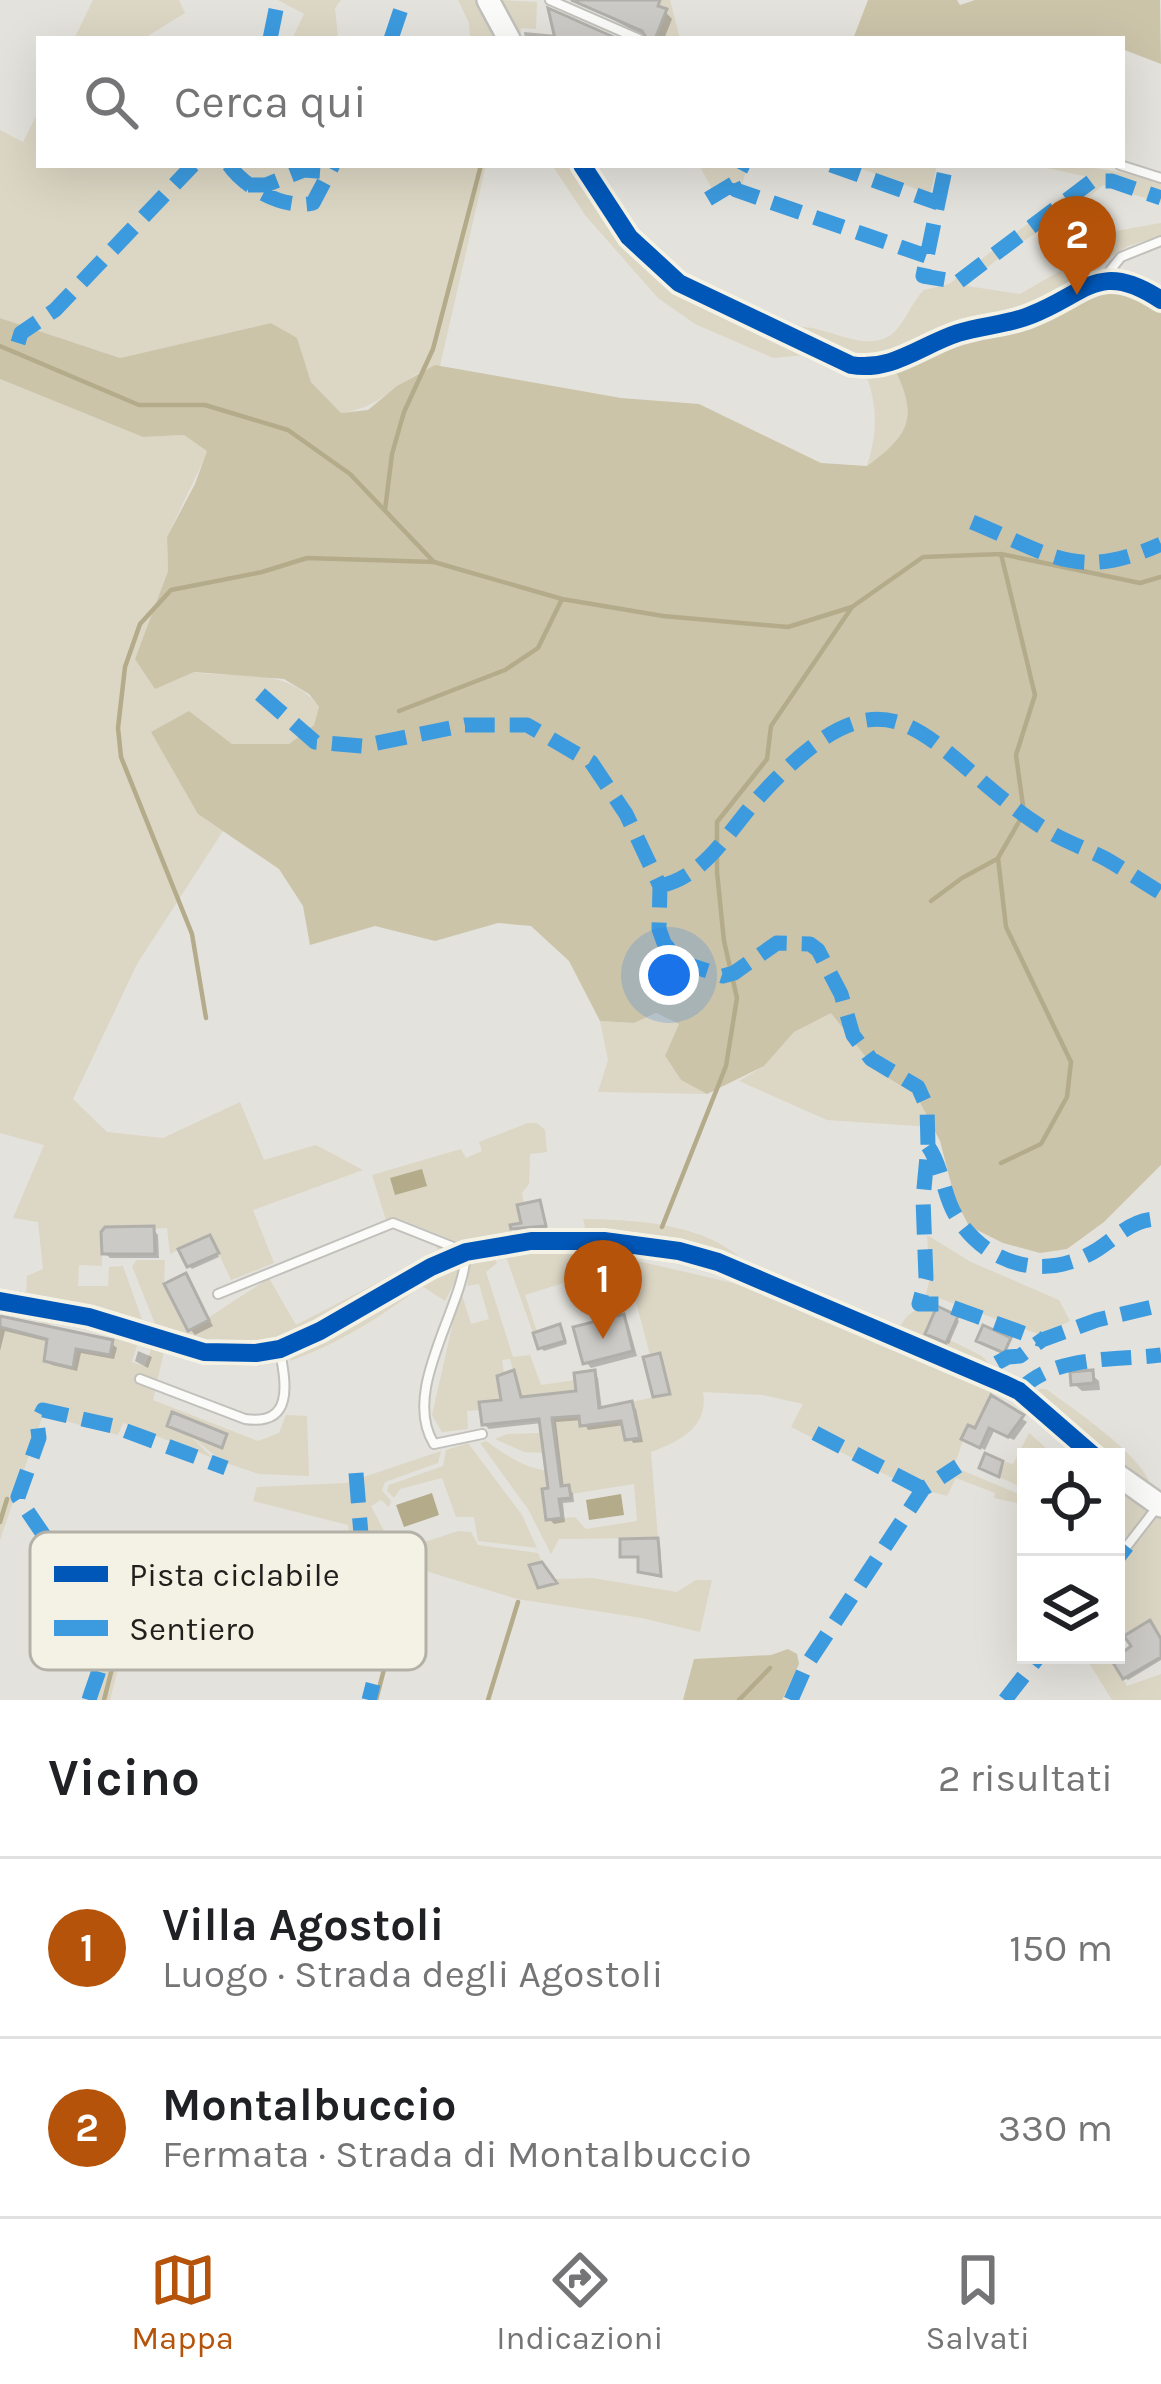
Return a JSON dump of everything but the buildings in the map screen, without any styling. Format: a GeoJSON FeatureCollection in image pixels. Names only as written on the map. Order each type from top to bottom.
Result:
{"type":"FeatureCollection","features":[{"type":"Feature","properties":{"kind":"street"},"geometry":{"type":"LineString","coordinates":[[488,0],[507,36]]}},
{"type":"Feature","properties":{"kind":"street"},"geometry":{"type":"LineString","coordinates":[[584,168],[629,237],[679,283],[851,365],[883,367],[935,341],[1038,313],[1080,287],[1102,281],[1126,283],[1161,300]]}},
{"type":"Feature","properties":{"kind":"street"},"geometry":{"type":"LineString","coordinates":[[0,1300],[110,1323],[204,1352],[229,1354],[280,1349],[466,1252],[531,1241],[604,1241],[662,1248],[718,1262],[1019,1390],[1085,1448]]}},
{"type":"Feature","properties":{"kind":"street"},"geometry":{"type":"LineString","coordinates":[[1125,1480],[1160,1505]]}},
{"type":"Feature","properties":{"kind":"lane"},"geometry":{"type":"LineString","coordinates":[[550,0],[632,36]]}},
{"type":"Feature","properties":{"kind":"lane"},"geometry":{"type":"LineString","coordinates":[[1125,167],[1161,178]]}},
{"type":"Feature","properties":{"kind":"lane"},"geometry":{"type":"LineString","coordinates":[[1102,281],[1121,257],[1161,241]]}},
{"type":"Feature","properties":{"kind":"lane"},"geometry":{"type":"LineString","coordinates":[[218,1294],[393,1223],[466,1252],[465,1270],[441,1334],[424,1416],[434,1444],[482,1434]]}},
{"type":"Feature","properties":{"kind":"lane"},"geometry":{"type":"LineString","coordinates":[[140,1379],[261,1422],[283,1406],[280,1349]]}},
{"type":"Feature","properties":{"kind":"lane"},"geometry":{"type":"LineString","coordinates":[[1127,1546],[1160,1505]]}},
{"type":"Feature","properties":{"kind":"shaded area"},"geometry":{"type":"Polygon","coordinates":[[[93,0],[179,0],[185,13],[148,36],[75,36],[93,0]]]}},
{"type":"Feature","properties":{"kind":"shaded area"},"geometry":{"type":"Polygon","coordinates":[[[278,0],[341,0],[335,8],[338,36],[293,36],[304,14],[278,0]]]}},
{"type":"Feature","properties":{"kind":"shaded area"},"geometry":{"type":"Polygon","coordinates":[[[458,0],[478,0],[497,36],[470,36],[458,0]]]}},
{"type":"Feature","properties":{"kind":"shaded area"},"geometry":{"type":"Polygon","coordinates":[[[498,0],[537,2],[536,29],[521,28],[517,36],[498,0]]]}},
{"type":"Feature","properties":{"kind":"shaded area"},"geometry":{"type":"Polygon","coordinates":[[[660,0],[670,0],[679,36],[656,36],[667,10],[658,6],[660,0]]]}},
{"type":"Feature","properties":{"kind":"shaded area"},"geometry":{"type":"Polygon","coordinates":[[[868,0],[957,0],[960,5],[975,0],[1160,0],[1161,64],[1125,50],[1125,36],[854,36],[868,0]]]}},
{"type":"Feature","properties":{"kind":"shaded area"},"geometry":{"type":"Polygon","coordinates":[[[36,116],[36,168],[485,168],[440,366],[414,376],[370,405],[341,413],[311,382],[297,339],[271,323],[120,358],[0,318],[0,130],[23,142],[36,116]]]}},
{"type":"Feature","properties":{"kind":"shaded area"},"geometry":{"type":"Polygon","coordinates":[[[554,168],[574,168],[614,229],[805,355],[773,358],[695,324],[658,298],[585,215],[554,168]]]}},
{"type":"Feature","properties":{"kind":"shaded area"},"geometry":{"type":"Polygon","coordinates":[[[701,168],[747,168],[741,188],[736,186],[717,198],[701,168]]]}},
{"type":"Feature","properties":{"kind":"shaded area"},"geometry":{"type":"Polygon","coordinates":[[[859,168],[936,168],[930,194],[859,168]]]}},
{"type":"Feature","properties":{"kind":"shaded area"},"geometry":{"type":"Polygon","coordinates":[[[1047,168],[1098,168],[1161,184],[1161,203],[1103,185],[967,286],[1020,294],[1086,256],[1116,231],[1161,223],[1161,236],[1128,246],[1031,305],[880,359],[856,355],[794,327],[855,340],[889,336],[924,290],[949,284],[1089,177],[1047,168]]]}},
{"type":"Feature","properties":{"kind":"shaded area"},"geometry":{"type":"Polygon","coordinates":[[[1101,291],[1127,292],[1161,313],[1161,1165],[1104,1222],[1067,1249],[1040,1253],[1003,1243],[969,1226],[955,1199],[940,1141],[916,1095],[877,1071],[831,1013],[794,1032],[764,1066],[707,1094],[681,1080],[665,1056],[679,1024],[656,1013],[634,1023],[600,1021],[569,961],[531,926],[498,923],[435,941],[375,926],[310,945],[303,906],[279,869],[198,814],[151,732],[189,711],[232,744],[289,744],[314,725],[319,707],[309,694],[284,679],[194,672],[155,689],[135,659],[168,571],[167,537],[207,451],[184,435],[143,437],[0,379],[0,318],[120,358],[271,323],[297,338],[311,382],[341,413],[368,410],[397,386],[435,365],[621,398],[699,404],[821,463],[867,466],[892,445],[905,426],[907,403],[896,372],[950,342],[1101,291]]]}},
{"type":"Feature","properties":{"kind":"shaded area"},"geometry":{"type":"Polygon","coordinates":[[[896,372],[907,403],[905,426],[892,445],[867,466],[875,422],[867,377],[896,372]]]}},
{"type":"Feature","properties":{"kind":"shaded area"},"geometry":{"type":"Polygon","coordinates":[[[0,379],[143,437],[184,435],[208,451],[167,537],[168,571],[135,659],[193,672],[278,680],[307,694],[319,707],[314,725],[289,744],[232,744],[189,711],[198,814],[223,831],[137,964],[73,1099],[107,1132],[163,1138],[240,1102],[264,1160],[316,1145],[363,1170],[253,1210],[274,1263],[231,1280],[210,1235],[170,1254],[167,1228],[101,1232],[102,1266],[79,1265],[78,1286],[108,1286],[109,1267],[123,1266],[144,1325],[0,1294],[26,1296],[27,1276],[43,1269],[38,1222],[13,1218],[44,1145],[0,1133],[0,379]]]}},
{"type":"Feature","properties":{"kind":"shaded area"},"geometry":{"type":"Polygon","coordinates":[[[831,1012],[877,1071],[916,1095],[932,1127],[827,1120],[739,1081],[764,1066],[794,1032],[831,1012]]]}},
{"type":"Feature","properties":{"kind":"shaded area"},"geometry":{"type":"Polygon","coordinates":[[[656,1013],[679,1024],[665,1057],[681,1080],[707,1094],[598,1092],[608,1060],[600,1021],[633,1023],[656,1013]]]}},
{"type":"Feature","properties":{"kind":"shaded area"},"geometry":{"type":"Polygon","coordinates":[[[528,1123],[545,1130],[547,1152],[530,1154],[529,1184],[522,1193],[524,1204],[517,1206],[521,1223],[511,1226],[513,1238],[463,1244],[399,1219],[386,1220],[372,1175],[461,1149],[466,1158],[482,1151],[479,1142],[528,1123]]]}},
{"type":"Feature","properties":{"kind":"shaded area"},"geometry":{"type":"Polygon","coordinates":[[[422,1169],[427,1186],[395,1195],[390,1178],[422,1169]]]}},
{"type":"Feature","properties":{"kind":"shaded area"},"geometry":{"type":"Polygon","coordinates":[[[583,1219],[650,1223],[694,1233],[733,1252],[750,1267],[586,1232],[583,1219]]]}},
{"type":"Feature","properties":{"kind":"shaded area"},"geometry":{"type":"Polygon","coordinates":[[[393,1229],[439,1244],[443,1252],[332,1315],[274,1338],[243,1344],[204,1344],[157,1329],[132,1266],[137,1260],[165,1260],[164,1284],[188,1331],[269,1278],[296,1325],[438,1251],[436,1246],[393,1229]]]}},
{"type":"Feature","properties":{"kind":"shaded area"},"geometry":{"type":"Polygon","coordinates":[[[927,1235],[971,1262],[1059,1300],[1070,1321],[1041,1335],[936,1297],[925,1298],[930,1278],[927,1235]]]}},
{"type":"Feature","properties":{"kind":"shaded area"},"geometry":{"type":"Polygon","coordinates":[[[558,1245],[607,1252],[618,1274],[580,1278],[525,1295],[537,1332],[533,1333],[505,1254],[558,1245]]]}},
{"type":"Feature","properties":{"kind":"shaded area"},"geometry":{"type":"Polygon","coordinates":[[[494,1256],[497,1263],[486,1272],[513,1357],[530,1355],[541,1385],[575,1380],[581,1426],[632,1402],[670,1393],[660,1353],[650,1355],[627,1268],[633,1260],[733,1283],[994,1388],[978,1422],[982,1431],[968,1425],[954,1467],[1017,1493],[1017,1503],[994,1498],[995,1493],[956,1478],[947,1496],[924,1494],[791,1427],[803,1404],[763,1395],[703,1392],[697,1423],[682,1437],[651,1452],[658,1538],[559,1539],[551,1554],[528,1509],[480,1443],[486,1441],[529,1467],[559,1470],[554,1432],[521,1398],[510,1359],[502,1360],[504,1373],[497,1376],[501,1400],[480,1402],[480,1410],[467,1411],[468,1429],[442,1432],[432,1415],[458,1300],[462,1295],[471,1324],[489,1319],[479,1284],[467,1286],[471,1259],[494,1256]],[[634,1484],[571,1494],[569,1485],[543,1489],[546,1520],[575,1517],[586,1529],[637,1521],[634,1484]]]}},
{"type":"Feature","properties":{"kind":"shaded area"},"geometry":{"type":"Polygon","coordinates":[[[460,1264],[445,1301],[422,1286],[359,1329],[290,1361],[294,1351],[460,1264]]]}},
{"type":"Feature","properties":{"kind":"shaded area"},"geometry":{"type":"Polygon","coordinates":[[[937,1306],[924,1338],[944,1347],[948,1339],[982,1356],[997,1372],[898,1333],[912,1312],[937,1306]]]}},
{"type":"Feature","properties":{"kind":"shaded area"},"geometry":{"type":"Polygon","coordinates":[[[42,1322],[50,1324],[44,1360],[72,1368],[76,1349],[109,1355],[114,1332],[138,1342],[132,1362],[145,1366],[152,1346],[165,1347],[153,1400],[258,1441],[279,1433],[286,1415],[307,1416],[309,1476],[259,1474],[223,1462],[188,1434],[213,1458],[123,1423],[118,1435],[43,1415],[0,1540],[0,1327],[37,1337],[42,1322]]]}},
{"type":"Feature","properties":{"kind":"shaded area"},"geometry":{"type":"Polygon","coordinates":[[[1046,1389],[1122,1448],[1104,1448],[1036,1392],[1046,1389]]]}},
{"type":"Feature","properties":{"kind":"shaded area"},"geometry":{"type":"Polygon","coordinates":[[[540,1433],[543,1453],[524,1452],[495,1439],[507,1434],[540,1433]]]}},
{"type":"Feature","properties":{"kind":"shaded area"},"geometry":{"type":"Polygon","coordinates":[[[1029,1433],[1045,1447],[1045,1448],[1021,1448],[1029,1433]]]}},
{"type":"Feature","properties":{"kind":"shaded area"},"geometry":{"type":"Polygon","coordinates":[[[468,1443],[522,1515],[537,1548],[478,1541],[474,1517],[456,1517],[442,1478],[400,1489],[394,1498],[387,1491],[389,1485],[443,1466],[446,1450],[468,1443]]]}},
{"type":"Feature","properties":{"kind":"shaded area"},"geometry":{"type":"Polygon","coordinates":[[[441,1451],[438,1463],[385,1482],[382,1490],[391,1501],[389,1507],[381,1500],[371,1506],[385,1532],[349,1532],[348,1525],[253,1501],[257,1487],[346,1483],[441,1451]]]}},
{"type":"Feature","properties":{"kind":"shaded area"},"geometry":{"type":"Polygon","coordinates":[[[1125,1451],[1146,1475],[1151,1487],[1125,1466],[1125,1451]]]}},
{"type":"Feature","properties":{"kind":"shaded area"},"geometry":{"type":"Polygon","coordinates":[[[1017,1456],[1017,1485],[999,1477],[1005,1462],[1013,1464],[1017,1456]]]}},
{"type":"Feature","properties":{"kind":"shaded area"},"geometry":{"type":"Polygon","coordinates":[[[1125,1491],[1148,1509],[1148,1515],[1126,1538],[1125,1491]]]}},
{"type":"Feature","properties":{"kind":"shaded area"},"geometry":{"type":"Polygon","coordinates":[[[432,1493],[439,1515],[404,1527],[396,1505],[432,1493]]]}},
{"type":"Feature","properties":{"kind":"shaded area"},"geometry":{"type":"Polygon","coordinates":[[[621,1494],[624,1515],[589,1520],[586,1500],[621,1494]]]}},
{"type":"Feature","properties":{"kind":"shaded area"},"geometry":{"type":"Polygon","coordinates":[[[1161,1517],[1161,1639],[1150,1621],[1125,1635],[1125,1555],[1161,1517]]]}},
{"type":"Feature","properties":{"kind":"shaded area"},"geometry":{"type":"Polygon","coordinates":[[[458,1531],[471,1532],[478,1545],[538,1553],[542,1562],[529,1565],[538,1587],[556,1583],[555,1579],[592,1578],[677,1592],[696,1580],[712,1580],[700,1632],[517,1599],[426,1571],[426,1542],[458,1531]]]}},
{"type":"Feature","properties":{"kind":"shaded area"},"geometry":{"type":"Polygon","coordinates":[[[788,1649],[797,1654],[799,1664],[782,1700],[683,1700],[694,1659],[771,1655],[788,1649]]]}},
{"type":"Feature","properties":{"kind":"shaded area"},"geometry":{"type":"Polygon","coordinates":[[[1090,1664],[1114,1664],[1127,1686],[1161,1674],[1161,1700],[1112,1700],[1090,1664]]]}},
{"type":"Feature","properties":{"kind":"shaded area"},"geometry":{"type":"Polygon","coordinates":[[[103,1670],[118,1670],[110,1700],[97,1700],[103,1670]]]}},
{"type":"Feature","properties":{"kind":"waterway"},"geometry":{"type":"LineString","coordinates":[[385,510],[392,454],[404,412],[433,349],[480,168]]}},
{"type":"Feature","properties":{"kind":"waterway"},"geometry":{"type":"LineString","coordinates":[[0,346],[139,405],[205,405],[288,430],[350,474],[434,562],[562,599],[663,616],[788,627],[852,607],[923,557],[1001,554],[1140,583],[1161,577]]}},
{"type":"Feature","properties":{"kind":"waterway"},"geometry":{"type":"LineString","coordinates":[[1001,554],[1035,695],[1016,755],[1024,813],[998,858],[1006,927],[1071,1062],[1067,1097],[1041,1144],[1001,1163]]}},
{"type":"Feature","properties":{"kind":"waterway"},"geometry":{"type":"LineString","coordinates":[[206,1018],[192,934],[121,757],[118,728],[125,667],[140,624],[171,590],[307,558],[434,562]]}},
{"type":"Feature","properties":{"kind":"waterway"},"geometry":{"type":"LineString","coordinates":[[399,711],[505,670],[538,648],[562,599]]}},
{"type":"Feature","properties":{"kind":"waterway"},"geometry":{"type":"LineString","coordinates":[[662,1227],[726,1066],[737,998],[724,941],[717,822],[767,759],[771,726],[852,607]]}},
{"type":"Feature","properties":{"kind":"waterway"},"geometry":{"type":"LineString","coordinates":[[931,901],[997,859]]}},
{"type":"Feature","properties":{"kind":"waterway"},"geometry":{"type":"LineString","coordinates":[[0,1522],[7,1499]]}},
{"type":"Feature","properties":{"kind":"waterway"},"geometry":{"type":"LineString","coordinates":[[488,1700],[518,1602]]}},
{"type":"Feature","properties":{"kind":"waterway"},"geometry":{"type":"LineString","coordinates":[[739,1700],[770,1668]]}},
{"type":"Feature","properties":{"kind":"waterway"},"geometry":{"type":"LineString","coordinates":[[104,1700],[112,1670]]}},
{"type":"Feature","properties":{"kind":"waterway"},"geometry":{"type":"LineString","coordinates":[[376,1700],[384,1670]]}},
{"type":"Feature","properties":{"kind":"marked path"},"geometry":{"type":"LineString","coordinates":[[271,36],[278,0]]}},
{"type":"Feature","properties":{"kind":"marked path"},"geometry":{"type":"LineString","coordinates":[[392,36],[404,0]]}},
{"type":"Feature","properties":{"kind":"marked path"},"geometry":{"type":"LineString","coordinates":[[18,343],[21,333],[55,310],[190,168]]}},
{"type":"Feature","properties":{"kind":"marked path"},"geometry":{"type":"LineString","coordinates":[[232,168],[266,195],[302,204],[313,203],[331,168]]}},
{"type":"Feature","properties":{"kind":"marked path"},"geometry":{"type":"LineString","coordinates":[[708,199],[733,184],[741,168]]}},
{"type":"Feature","properties":{"kind":"marked path"},"geometry":{"type":"LineString","coordinates":[[839,168],[938,203],[923,276],[958,282],[1092,181],[1112,181],[1161,198]]}},
{"type":"Feature","properties":{"kind":"marked path"},"geometry":{"type":"LineString","coordinates":[[938,203],[945,168]]}},
{"type":"Feature","properties":{"kind":"marked path"},"geometry":{"type":"LineString","coordinates":[[248,185],[266,185],[304,170],[330,172]]}},
{"type":"Feature","properties":{"kind":"marked path"},"geometry":{"type":"LineString","coordinates":[[733,184],[736,190],[926,256]]}},
{"type":"Feature","properties":{"kind":"marked path"},"geometry":{"type":"LineString","coordinates":[[972,522],[1044,553],[1085,562],[1107,561],[1161,544]]}},
{"type":"Feature","properties":{"kind":"marked path"},"geometry":{"type":"LineString","coordinates":[[260,694],[315,742],[362,746],[465,725],[527,725],[591,762],[626,814],[660,886],[659,929],[680,962],[723,976],[777,943],[810,944],[818,950],[841,994],[853,1035],[871,1059],[918,1087],[927,1107],[928,1146],[923,1199],[926,1278],[919,1304],[943,1304],[1042,1340]]}},
{"type":"Feature","properties":{"kind":"marked path"},"geometry":{"type":"LineString","coordinates":[[660,886],[704,862],[760,796],[808,750],[847,726],[880,719],[910,727],[1048,831],[1161,893]]}},
{"type":"Feature","properties":{"kind":"marked path"},"geometry":{"type":"LineString","coordinates":[[928,1146],[956,1216],[984,1247],[1018,1264],[1057,1265],[1076,1260],[1133,1225],[1161,1219]]}},
{"type":"Feature","properties":{"kind":"marked path"},"geometry":{"type":"LineString","coordinates":[[997,1363],[1097,1320],[1161,1305]]}},
{"type":"Feature","properties":{"kind":"marked path"},"geometry":{"type":"LineString","coordinates":[[1019,1391],[1067,1365],[1161,1355]]}},
{"type":"Feature","properties":{"kind":"marked path"},"geometry":{"type":"LineString","coordinates":[[41,1532],[18,1497],[39,1438],[37,1422],[43,1410],[113,1426],[226,1468]]}},
{"type":"Feature","properties":{"kind":"marked path"},"geometry":{"type":"LineString","coordinates":[[815,1433],[923,1489]]}},
{"type":"Feature","properties":{"kind":"marked path"},"geometry":{"type":"LineString","coordinates":[[791,1700],[806,1666],[923,1489],[958,1466]]}},
{"type":"Feature","properties":{"kind":"marked path"},"geometry":{"type":"LineString","coordinates":[[356,1473],[361,1532]]}},
{"type":"Feature","properties":{"kind":"marked path"},"geometry":{"type":"LineString","coordinates":[[1119,1556],[1127,1546]]}},
{"type":"Feature","properties":{"kind":"marked path"},"geometry":{"type":"LineString","coordinates":[[1005,1700],[1033,1664]]}},
{"type":"Feature","properties":{"kind":"marked path"},"geometry":{"type":"LineString","coordinates":[[89,1700],[98,1670]]}},
{"type":"Feature","properties":{"kind":"marked path"},"geometry":{"type":"LineString","coordinates":[[369,1700],[377,1670]]}},
{"type":"Feature","properties":{"kind":"cycle path"},"geometry":{"type":"LineString","coordinates":[[584,168],[629,237],[679,283],[851,365],[893,361],[958,333],[1022,318],[1107,281],[1140,288],[1161,300]]}},
{"type":"Feature","properties":{"kind":"cycle path"},"geometry":{"type":"LineString","coordinates":[[0,1301],[89,1317],[204,1352],[256,1353],[280,1349],[320,1331],[466,1252],[531,1241],[604,1241],[679,1251],[718,1262],[1019,1391],[1085,1448]]}},
{"type":"Feature","properties":{"kind":"place","name":"Montalbuccio"},"geometry":{"type":"Point","coordinates":[1077,295]}},
{"type":"Feature","properties":{"kind":"place","name":"Villa Agostoli"},"geometry":{"type":"Point","coordinates":[603,1339]}}]}
